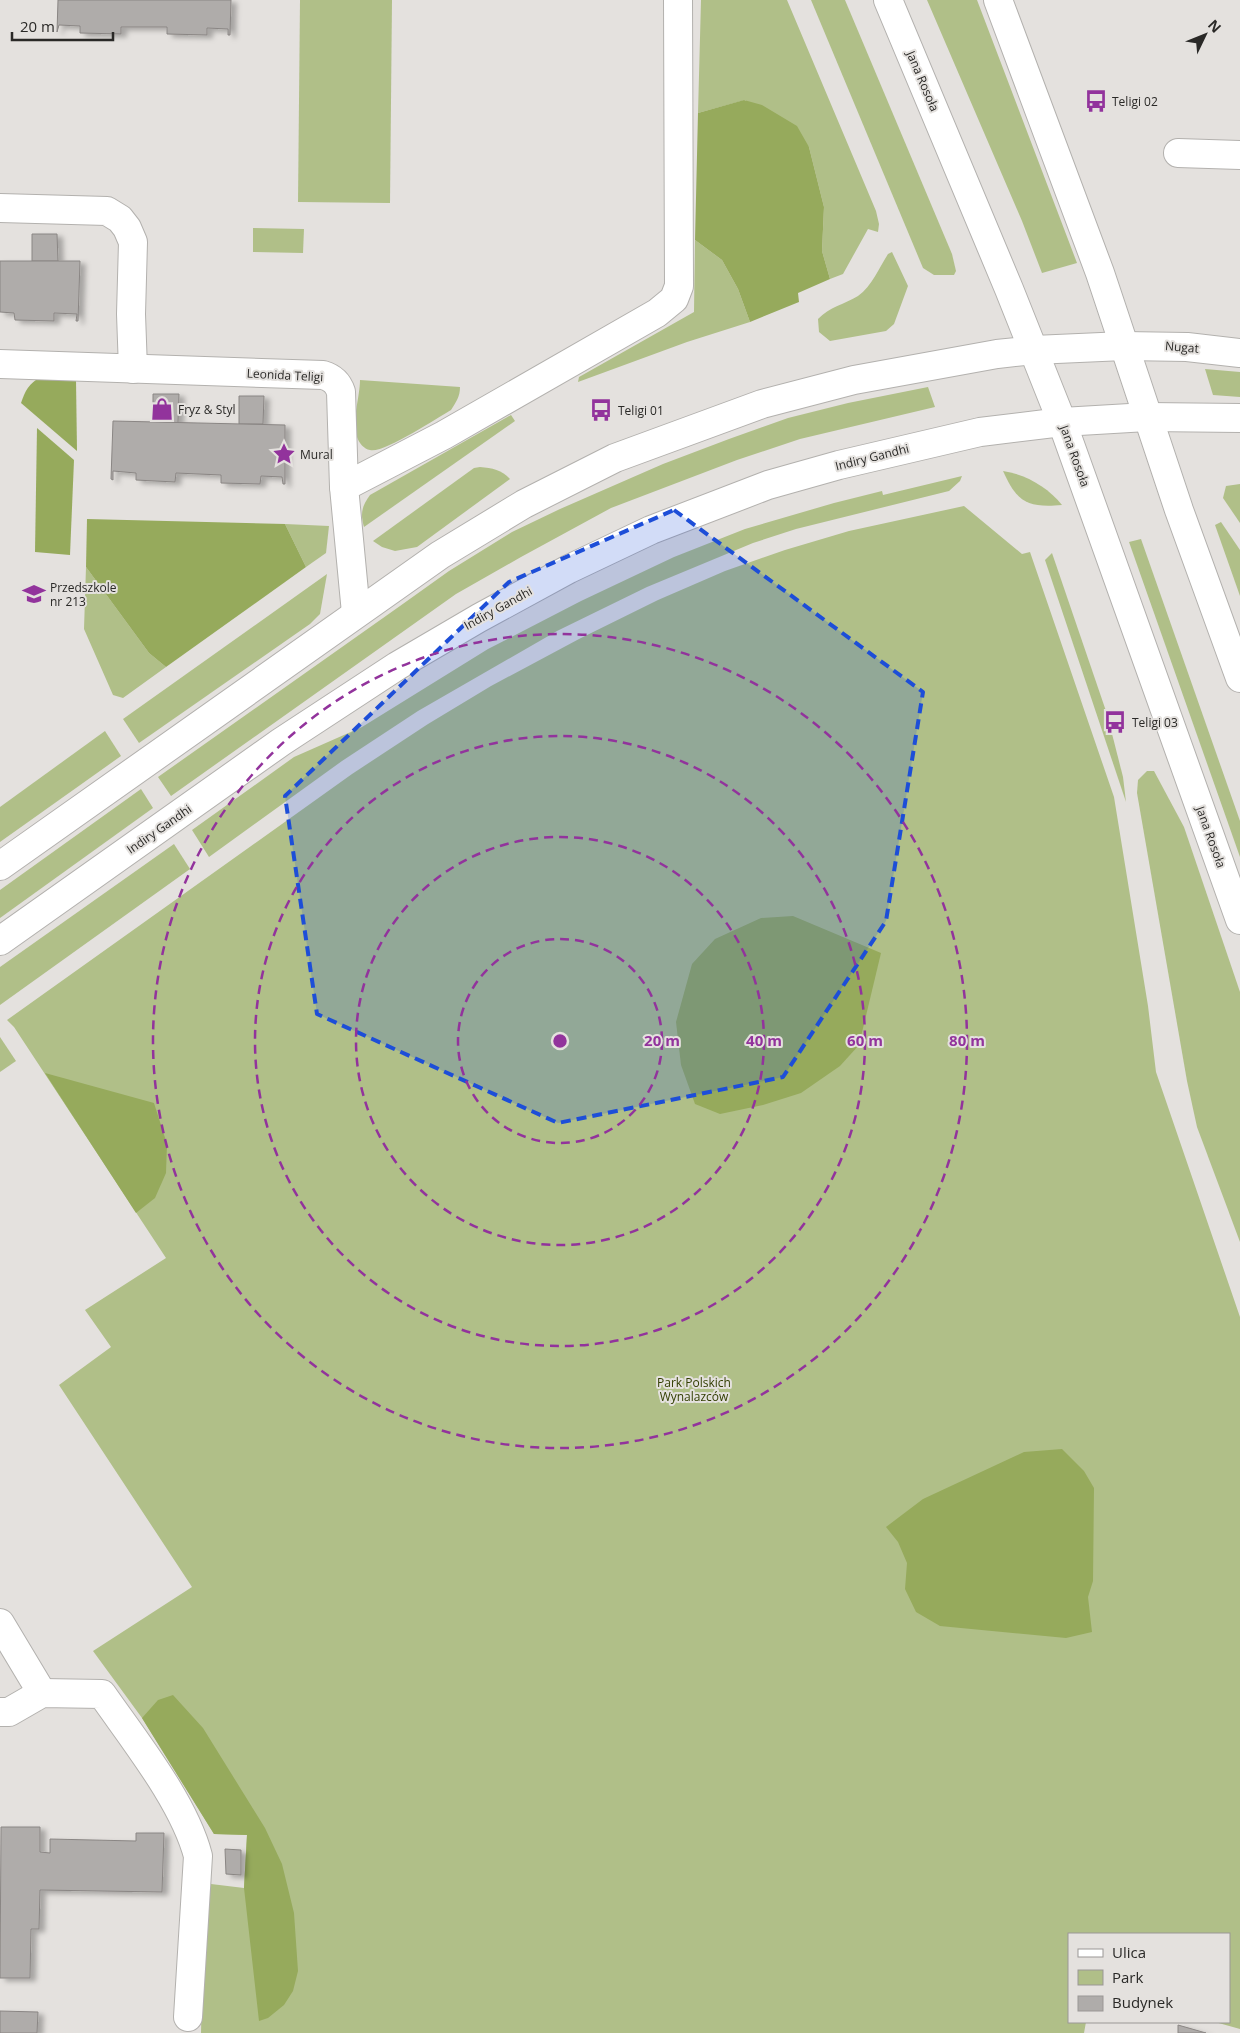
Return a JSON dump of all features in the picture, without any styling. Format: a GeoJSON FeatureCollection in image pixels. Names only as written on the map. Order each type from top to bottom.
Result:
{"type":"FeatureCollection","features":[{"type":"Feature","properties":{"kind":"street"},"geometry":{"type":"LineString","coordinates":[[344,486],[444,435],[657,313],[674,299],[679,286],[678,0]]}},
{"type":"Feature","properties":{"kind":"street","name":"Jana Rosoła"},"geometry":{"type":"LineString","coordinates":[[888,0],[1034,350],[1062,422],[1240,920]]}},
{"type":"Feature","properties":{"kind":"street"},"geometry":{"type":"LineString","coordinates":[[998,0],[1093,255],[1182,518],[1240,678]]}},
{"type":"Feature","properties":{"kind":"street"},"geometry":{"type":"LineString","coordinates":[[1178,153],[1240,155]]}},
{"type":"Feature","properties":{"kind":"street"},"geometry":{"type":"LineString","coordinates":[[0,208],[107,211],[120,219],[132,242],[131,314],[134,369]]}},
{"type":"Feature","properties":{"kind":"street","name":"Nugat"},"geometry":{"type":"LineString","coordinates":[[1034,350],[1124,346],[1187,347],[1240,353]]}},
{"type":"Feature","properties":{"kind":"street"},"geometry":{"type":"LineString","coordinates":[[0,866],[440,555],[524,504],[615,458],[664,438],[762,404],[854,380],[979,356],[1034,350]]}},
{"type":"Feature","properties":{"kind":"street","name":"Leonida Teligi"},"geometry":{"type":"LineString","coordinates":[[0,364],[329,376],[339,386],[341,392],[344,486],[356,613]]}},
{"type":"Feature","properties":{"kind":"street"},"geometry":{"type":"LineString","coordinates":[[1147,417],[1240,418]]}},
{"type":"Feature","properties":{"kind":"street","name":"Indiry Gandhi"},"geometry":{"type":"LineString","coordinates":[[0,940],[281,742],[397,666],[470,622],[578,565],[651,530],[768,485],[839,465],[959,437],[988,431],[1062,422],[1147,417]]}},
{"type":"Feature","properties":{"kind":"street"},"geometry":{"type":"LineString","coordinates":[[0,1623],[42,1693]]}},
{"type":"Feature","properties":{"kind":"street"},"geometry":{"type":"LineString","coordinates":[[0,1712],[10,1712],[42,1693],[102,1694],[153,1769],[193,1836],[198,1856],[188,2017]]}},
{"type":"Feature","properties":{"kind":"highlighted area"},"geometry":{"type":"Polygon","coordinates":[[[674,510],[923,692],[886,921],[783,1077],[558,1123],[317,1014],[285,796],[509,582],[674,510]]]}},
{"type":"Feature","properties":{"kind":"green space"},"geometry":{"type":"Polygon","coordinates":[[[300,0],[392,0],[390,203],[298,202],[300,0]]]}},
{"type":"Feature","properties":{"kind":"green space"},"geometry":{"type":"Polygon","coordinates":[[[701,0],[787,0],[876,211],[879,224],[878,232],[868,229],[843,274],[830,279],[822,251],[824,207],[809,147],[745,100],[698,113],[701,0]]]}},
{"type":"Feature","properties":{"kind":"green space"},"geometry":{"type":"Polygon","coordinates":[[[811,0],[845,0],[952,254],[956,271],[954,275],[934,275],[923,268],[811,0]]]}},
{"type":"Feature","properties":{"kind":"green space"},"geometry":{"type":"Polygon","coordinates":[[[927,0],[977,0],[1077,263],[1042,273],[1022,221],[927,0]]]}},
{"type":"Feature","properties":{"kind":"green space"},"geometry":{"type":"Polygon","coordinates":[[[744,100],[762,105],[797,126],[809,147],[824,207],[822,251],[830,279],[798,293],[799,302],[750,322],[738,289],[722,260],[695,240],[698,113],[744,100]]]}},
{"type":"Feature","properties":{"kind":"green space"},"geometry":{"type":"Polygon","coordinates":[[[253,228],[304,229],[303,253],[253,252],[253,228]]]}},
{"type":"Feature","properties":{"kind":"green space"},"geometry":{"type":"Polygon","coordinates":[[[695,240],[722,260],[738,289],[750,322],[687,342],[578,382],[579,377],[694,312],[695,240]]]}},
{"type":"Feature","properties":{"kind":"green space"},"geometry":{"type":"Polygon","coordinates":[[[892,252],[908,286],[894,324],[886,331],[830,341],[819,332],[818,319],[827,311],[853,299],[863,292],[888,254],[892,252]]]}},
{"type":"Feature","properties":{"kind":"green space"},"geometry":{"type":"Polygon","coordinates":[[[1205,369],[1240,372],[1240,397],[1213,395],[1205,369]]]}},
{"type":"Feature","properties":{"kind":"green space"},"geometry":{"type":"Polygon","coordinates":[[[41,377],[76,380],[77,451],[21,403],[28,388],[41,377]]]}},
{"type":"Feature","properties":{"kind":"green space"},"geometry":{"type":"Polygon","coordinates":[[[360,380],[460,387],[460,391],[451,410],[386,447],[370,450],[360,443],[355,431],[360,380]]]}},
{"type":"Feature","properties":{"kind":"green space"},"geometry":{"type":"Polygon","coordinates":[[[928,387],[935,407],[800,439],[737,460],[611,508],[456,594],[171,796],[158,777],[449,571],[512,532],[663,464],[788,418],[848,403],[928,387]]]}},
{"type":"Feature","properties":{"kind":"green space"},"geometry":{"type":"Polygon","coordinates":[[[511,415],[515,421],[364,527],[362,510],[370,495],[511,415]]]}},
{"type":"Feature","properties":{"kind":"green space"},"geometry":{"type":"Polygon","coordinates":[[[37,428],[74,460],[70,555],[35,552],[37,428]]]}},
{"type":"Feature","properties":{"kind":"green space"},"geometry":{"type":"Polygon","coordinates":[[[480,467],[497,470],[504,473],[510,479],[417,547],[395,551],[382,547],[373,541],[474,468],[480,467]]]}},
{"type":"Feature","properties":{"kind":"green space"},"geometry":{"type":"Polygon","coordinates":[[[1003,471],[1020,475],[1036,482],[1062,505],[1040,505],[1025,501],[1013,490],[1003,471]]]}},
{"type":"Feature","properties":{"kind":"green space"},"geometry":{"type":"Polygon","coordinates":[[[962,476],[960,481],[949,491],[796,529],[753,543],[647,587],[557,631],[418,711],[342,761],[209,857],[192,830],[294,757],[362,727],[488,649],[581,601],[674,557],[745,529],[834,503],[882,491],[883,495],[962,476]]]}},
{"type":"Feature","properties":{"kind":"green space"},"geometry":{"type":"Polygon","coordinates":[[[1240,484],[1240,523],[1223,498],[1226,486],[1240,484]]]}},
{"type":"Feature","properties":{"kind":"green space","name":"Park Polskich Wynalazców"},"geometry":{"type":"Polygon","coordinates":[[[964,506],[1022,554],[1030,552],[1114,797],[1148,1006],[1156,1072],[1240,1317],[1240,2029],[1219,2023],[1230,2023],[1230,1933],[1068,1933],[1068,2023],[1086,2023],[1084,2033],[201,2033],[204,1894],[211,1884],[244,1888],[247,1835],[214,1834],[142,1718],[93,1651],[192,1587],[59,1385],[111,1347],[85,1310],[166,1258],[14,1027],[7,1020],[352,774],[428,724],[491,686],[658,600],[725,571],[785,550],[849,531],[964,506]]]}},
{"type":"Feature","properties":{"kind":"green space"},"geometry":{"type":"Polygon","coordinates":[[[87,519],[285,524],[306,567],[166,667],[149,653],[86,567],[87,519]]]}},
{"type":"Feature","properties":{"kind":"green space"},"geometry":{"type":"Polygon","coordinates":[[[1221,522],[1240,550],[1240,596],[1215,525],[1221,522]]]}},
{"type":"Feature","properties":{"kind":"green space"},"geometry":{"type":"Polygon","coordinates":[[[285,524],[329,526],[326,553],[306,567],[285,524]]]}},
{"type":"Feature","properties":{"kind":"green space"},"geometry":{"type":"Polygon","coordinates":[[[1141,539],[1240,821],[1240,857],[1129,542],[1141,539]]]}},
{"type":"Feature","properties":{"kind":"green space"},"geometry":{"type":"Polygon","coordinates":[[[1052,553],[1107,714],[1123,777],[1126,802],[1045,560],[1052,553]]]}},
{"type":"Feature","properties":{"kind":"green space"},"geometry":{"type":"Polygon","coordinates":[[[86,567],[149,653],[166,667],[123,698],[113,695],[84,629],[86,567]]]}},
{"type":"Feature","properties":{"kind":"green space"},"geometry":{"type":"Polygon","coordinates":[[[327,574],[320,614],[310,624],[139,743],[123,719],[327,574]]]}},
{"type":"Feature","properties":{"kind":"green space"},"geometry":{"type":"Polygon","coordinates":[[[105,731],[121,756],[0,842],[0,807],[105,731]]]}},
{"type":"Feature","properties":{"kind":"green space"},"geometry":{"type":"Polygon","coordinates":[[[1147,771],[1154,771],[1184,827],[1240,992],[1240,1242],[1197,1127],[1187,1081],[1137,793],[1138,780],[1147,771]]]}},
{"type":"Feature","properties":{"kind":"green space"},"geometry":{"type":"Polygon","coordinates":[[[141,789],[153,808],[0,918],[0,890],[141,789]]]}},
{"type":"Feature","properties":{"kind":"green space"},"geometry":{"type":"Polygon","coordinates":[[[174,844],[190,869],[0,1005],[0,967],[174,844]]]}},
{"type":"Feature","properties":{"kind":"green space"},"geometry":{"type":"Polygon","coordinates":[[[793,916],[881,953],[859,1045],[840,1066],[801,1093],[763,1105],[720,1114],[695,1104],[681,1065],[676,1022],[692,964],[715,939],[761,918],[793,916]]]}},
{"type":"Feature","properties":{"kind":"green space"},"geometry":{"type":"Polygon","coordinates":[[[0,1037],[16,1061],[0,1072],[0,1037]]]}},
{"type":"Feature","properties":{"kind":"green space"},"geometry":{"type":"Polygon","coordinates":[[[45,1073],[154,1103],[167,1144],[166,1173],[155,1198],[136,1213],[45,1073]]]}},
{"type":"Feature","properties":{"kind":"green space"},"geometry":{"type":"Polygon","coordinates":[[[1062,1449],[1084,1471],[1094,1488],[1093,1581],[1088,1597],[1092,1632],[1066,1638],[940,1626],[916,1612],[905,1589],[907,1563],[898,1542],[886,1527],[923,1499],[1024,1452],[1062,1449]]]}},
{"type":"Feature","properties":{"kind":"green space"},"geometry":{"type":"Polygon","coordinates":[[[173,1695],[203,1728],[265,1828],[282,1864],[294,1913],[298,1971],[293,1991],[284,2005],[268,2018],[259,2021],[244,1888],[247,1835],[214,1834],[142,1718],[158,1700],[173,1695]]]}},
{"type":"Feature","properties":{"kind":"building"},"geometry":{"type":"Polygon","coordinates":[[[58,0],[231,0],[230,35],[228,35],[228,29],[207,28],[207,35],[167,34],[167,27],[121,27],[121,34],[80,33],[80,26],[59,25],[57,32],[58,0]]]}},
{"type":"Feature","properties":{"kind":"building"},"geometry":{"type":"Polygon","coordinates":[[[32,234],[57,234],[58,261],[32,261],[32,234]]]}},
{"type":"Feature","properties":{"kind":"building"},"geometry":{"type":"Polygon","coordinates":[[[0,261],[80,261],[78,321],[76,321],[77,314],[54,313],[54,321],[15,320],[14,313],[0,312],[0,261]]]}},
{"type":"Feature","properties":{"kind":"building"},"geometry":{"type":"Polygon","coordinates":[[[153,394],[179,394],[178,423],[153,422],[153,394]]]}},
{"type":"Feature","properties":{"kind":"building"},"geometry":{"type":"Polygon","coordinates":[[[239,396],[264,396],[263,424],[239,424],[239,396]]]}},
{"type":"Feature","properties":{"kind":"building"},"geometry":{"type":"Polygon","coordinates":[[[113,421],[285,425],[285,484],[283,484],[282,477],[261,476],[260,484],[221,483],[221,475],[176,473],[175,482],[136,480],[136,473],[113,471],[113,480],[111,479],[113,421]]]}},
{"type":"Feature","properties":{"kind":"building"},"geometry":{"type":"Polygon","coordinates":[[[1,1827],[40,1827],[40,1852],[50,1853],[50,1839],[136,1841],[136,1833],[164,1833],[162,1892],[40,1890],[39,1929],[31,1929],[30,1978],[0,1978],[1,1827]]]}},
{"type":"Feature","properties":{"kind":"building"},"geometry":{"type":"Polygon","coordinates":[[[225,1849],[241,1850],[241,1875],[226,1874],[225,1849]]]}},
{"type":"Feature","properties":{"kind":"building"},"geometry":{"type":"Polygon","coordinates":[[[0,2011],[38,2012],[37,2033],[0,2033],[0,2011]]]}},
{"type":"Feature","properties":{"kind":"building"},"geometry":{"type":"Polygon","coordinates":[[[1178,2025],[1206,2033],[1178,2033],[1178,2025]]]}},
{"type":"Feature","properties":{"kind":"place","name":"Teligi 02"},"geometry":{"type":"Point","coordinates":[1096,101]}},
{"type":"Feature","properties":{"kind":"place","name":"Fryz & Styl"},"geometry":{"type":"Point","coordinates":[162,409]}},
{"type":"Feature","properties":{"kind":"place","name":"Teligi 01"},"geometry":{"type":"Point","coordinates":[601,410]}},
{"type":"Feature","properties":{"kind":"place","name":"Mural"},"geometry":{"type":"Point","coordinates":[284,454]}},
{"type":"Feature","properties":{"kind":"place","name":"Przedszkole nr 213"},"geometry":{"type":"Point","coordinates":[34,594]}},
{"type":"Feature","properties":{"kind":"place","name":"Teligi 03"},"geometry":{"type":"Point","coordinates":[1115,722]}}]}
